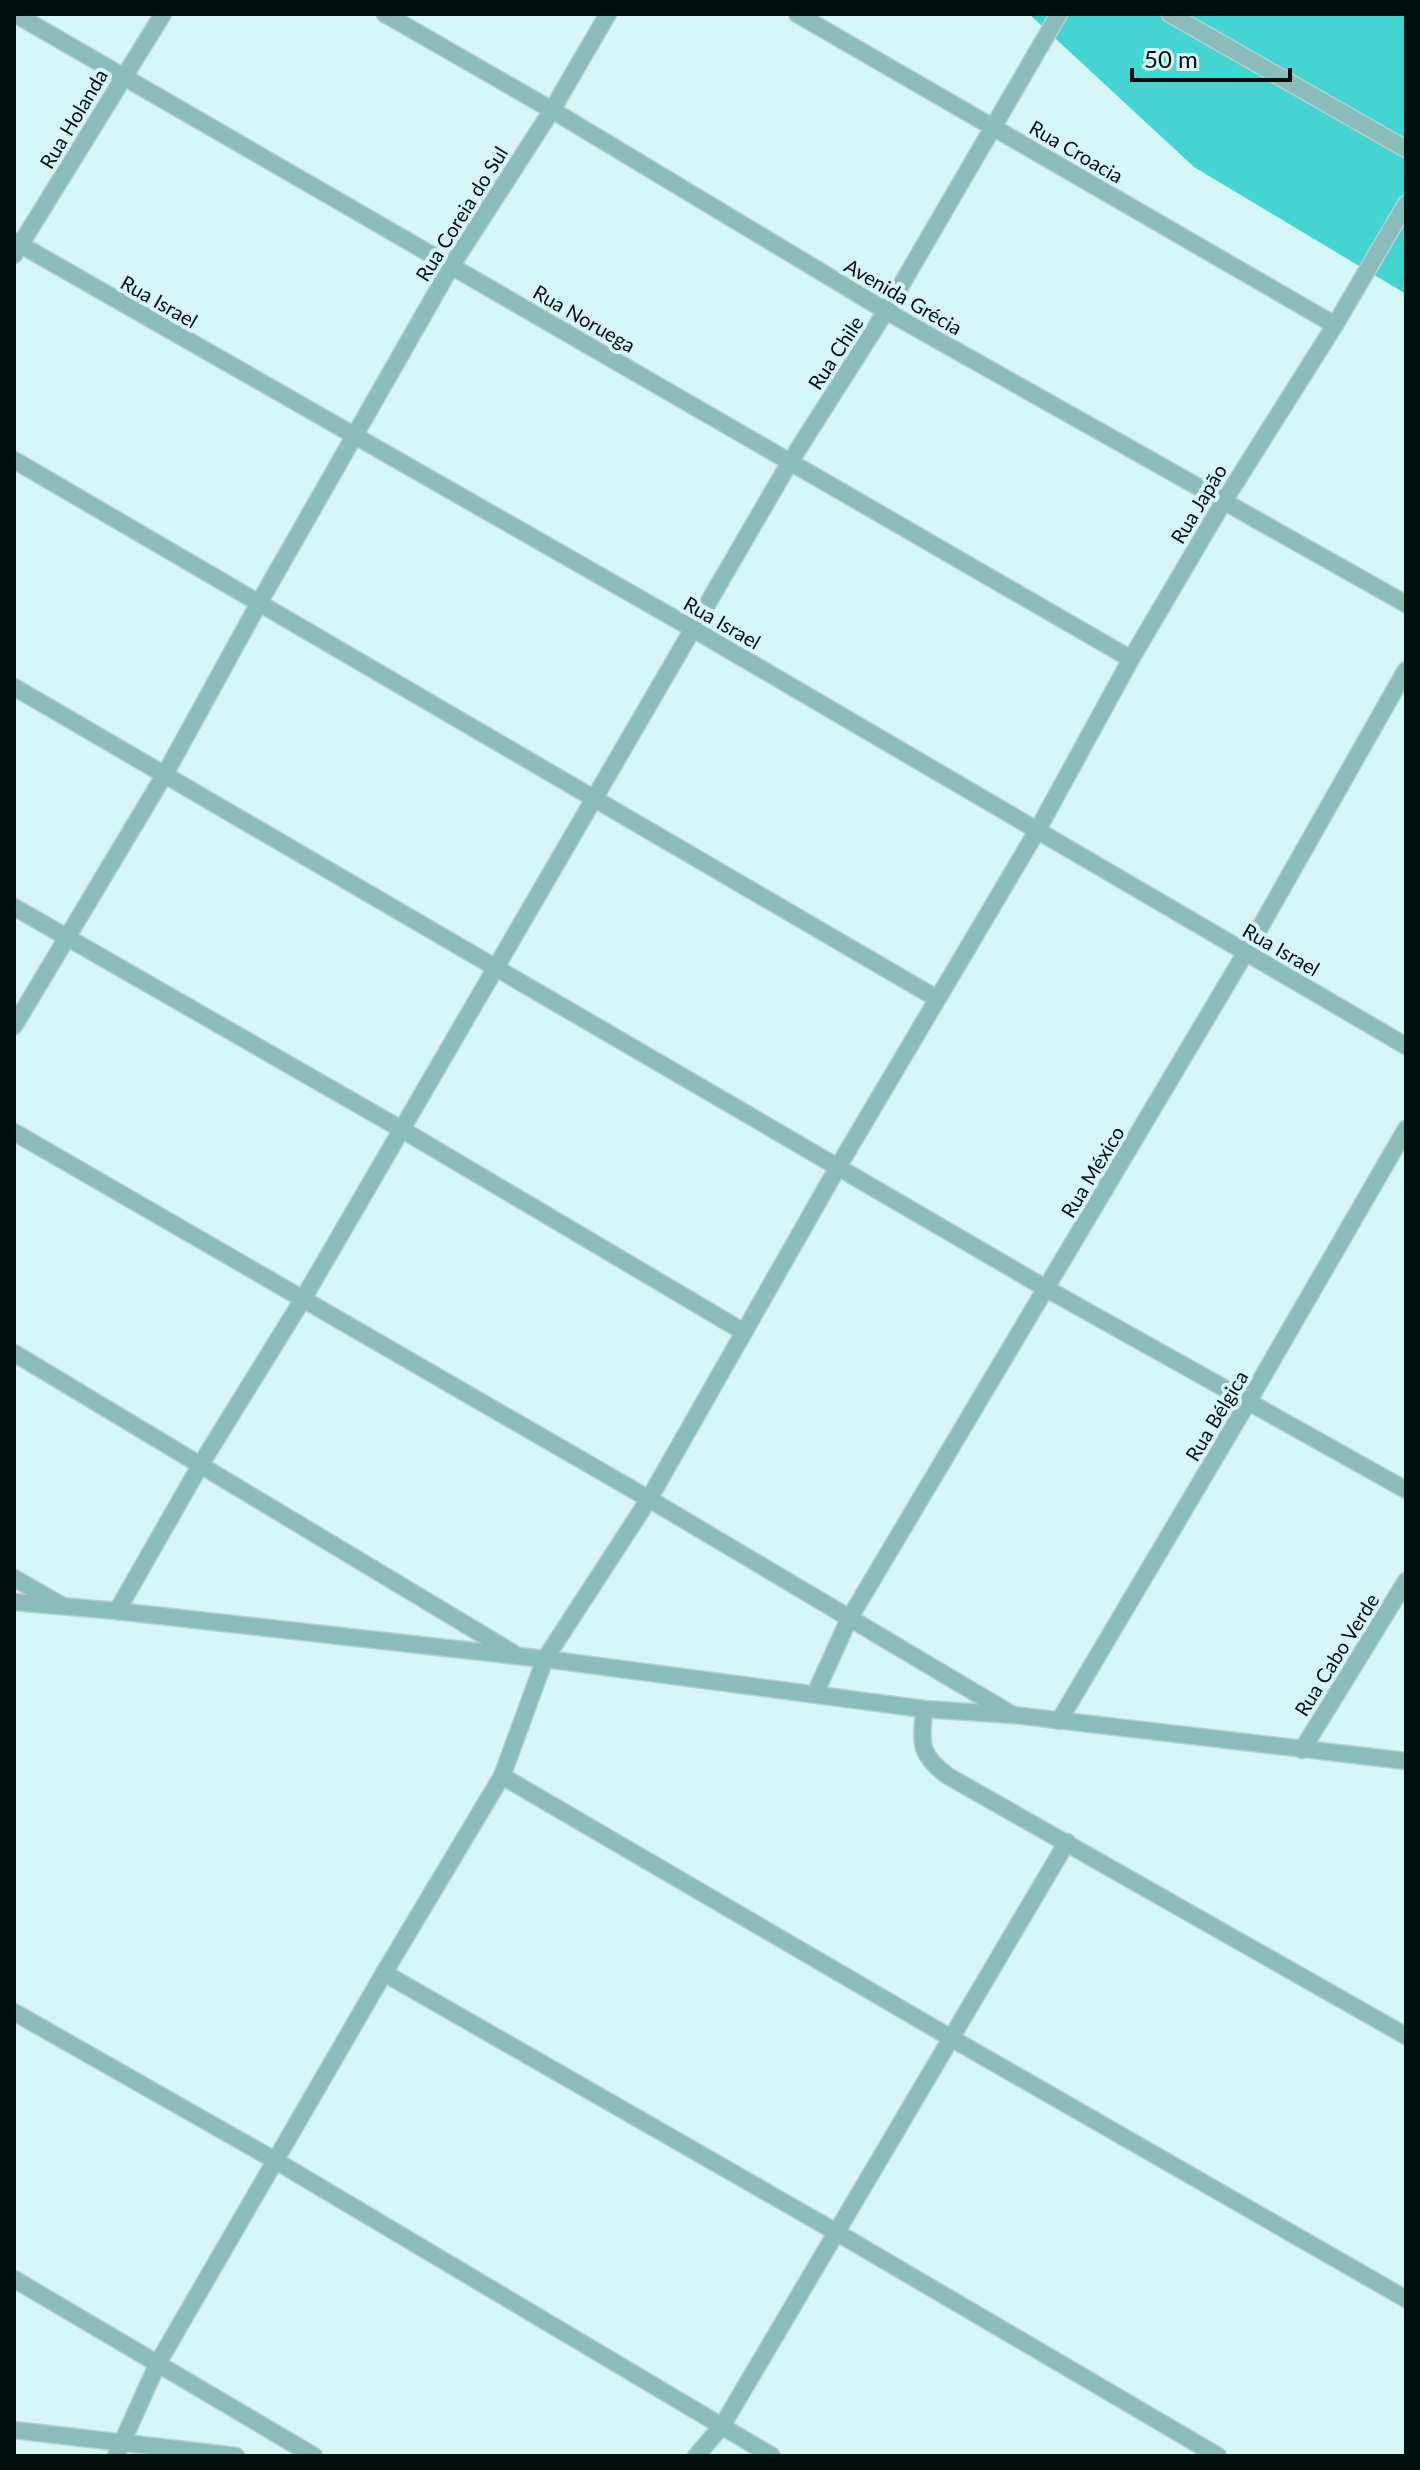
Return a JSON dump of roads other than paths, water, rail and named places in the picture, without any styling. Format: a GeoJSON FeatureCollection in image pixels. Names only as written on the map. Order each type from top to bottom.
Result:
{"type":"FeatureCollection","features":[{"type":"Feature","properties":{"kind":"street","name":"Rua Noruega"},"geometry":{"type":"LineString","coordinates":[[15,14],[1131,659]]}},
{"type":"Feature","properties":{"kind":"street","name":"Rua Holanda"},"geometry":{"type":"LineString","coordinates":[[16,247],[163,14]]}},
{"type":"Feature","properties":{"kind":"street","name":"Avenida Grécia"},"geometry":{"type":"LineString","coordinates":[[385,14],[552,110],[886,311],[1406,604]]}},
{"type":"Feature","properties":{"kind":"street","name":"Rua Coreia do Sul"},"geometry":{"type":"LineString","coordinates":[[14,1026],[165,774],[452,265],[552,110],[608,14]]}},
{"type":"Feature","properties":{"kind":"street","name":"Rua Croacia"},"geometry":{"type":"LineString","coordinates":[[797,14],[1335,325]]}},
{"type":"Feature","properties":{"kind":"street","name":"Rua Chile"},"geometry":{"type":"LineString","coordinates":[[117,1611],[201,1464],[303,1299],[790,462],[886,311],[1059,14]]}},
{"type":"Feature","properties":{"kind":"street"},"geometry":{"type":"LineString","coordinates":[[1170,14],[1406,149]]}},
{"type":"Feature","properties":{"kind":"street","name":"Rua Japão"},"geometry":{"type":"LineString","coordinates":[[119,2449],[158,2363],[502,1776],[545,1659],[649,1499],[936,998],[1037,831],[1131,659],[1406,204]]}},
{"type":"Feature","properties":{"kind":"street","name":"Rua Israel"},"geometry":{"type":"LineString","coordinates":[[16,247],[693,629],[1406,1046]]}},
{"type":"Feature","properties":{"kind":"street"},"geometry":{"type":"LineString","coordinates":[[14,460],[936,998]]}},
{"type":"Feature","properties":{"kind":"street","name":"Rua México"},"geometry":{"type":"LineString","coordinates":[[815,1694],[849,1619],[1246,952],[1406,670]]}},
{"type":"Feature","properties":{"kind":"street"},"geometry":{"type":"LineString","coordinates":[[14,687],[1047,1289],[1406,1490]]}},
{"type":"Feature","properties":{"kind":"street"},"geometry":{"type":"LineString","coordinates":[[14,907],[401,1129],[744,1332]]}},
{"type":"Feature","properties":{"kind":"street","name":"Rua Bélgica"},"geometry":{"type":"LineString","coordinates":[[1059,1721],[1406,1129]]}},
{"type":"Feature","properties":{"kind":"street"},"geometry":{"type":"LineString","coordinates":[[14,1132],[649,1499],[1014,1715]]}},
{"type":"Feature","properties":{"kind":"street"},"geometry":{"type":"LineString","coordinates":[[14,1353],[520,1657]]}},
{"type":"Feature","properties":{"kind":"street"},"geometry":{"type":"LineString","coordinates":[[14,1578],[65,1608]]}},
{"type":"Feature","properties":{"kind":"street","name":"Rua Cabo Verde"},"geometry":{"type":"LineString","coordinates":[[1302,1750],[1406,1581]]}},
{"type":"Feature","properties":{"kind":"street"},"geometry":{"type":"LineString","coordinates":[[14,1602],[545,1659],[924,1709],[1014,1715],[1406,1761]]}},
{"type":"Feature","properties":{"kind":"street"},"geometry":{"type":"LineString","coordinates":[[924,1709],[923,1749],[931,1764],[948,1776],[1406,2036]]}},
{"type":"Feature","properties":{"kind":"street"},"geometry":{"type":"LineString","coordinates":[[502,1776],[1406,2299]]}},
{"type":"Feature","properties":{"kind":"street"},"geometry":{"type":"LineString","coordinates":[[696,2456],[722,2426],[1067,1842]]}},
{"type":"Feature","properties":{"kind":"street"},"geometry":{"type":"LineString","coordinates":[[384,1973],[1218,2456]]}},
{"type":"Feature","properties":{"kind":"street"},"geometry":{"type":"LineString","coordinates":[[14,2012],[276,2161],[772,2456]]}},
{"type":"Feature","properties":{"kind":"street"},"geometry":{"type":"LineString","coordinates":[[14,2279],[314,2456]]}},
{"type":"Feature","properties":{"kind":"street"},"geometry":{"type":"LineString","coordinates":[[14,2430],[119,2449],[236,2456]]}},
{"type":"Feature","properties":{"kind":"water"},"geometry":{"type":"Polygon","coordinates":[[[1029,14],[1406,14],[1406,294],[1194,167],[1029,14]]]}}]}
